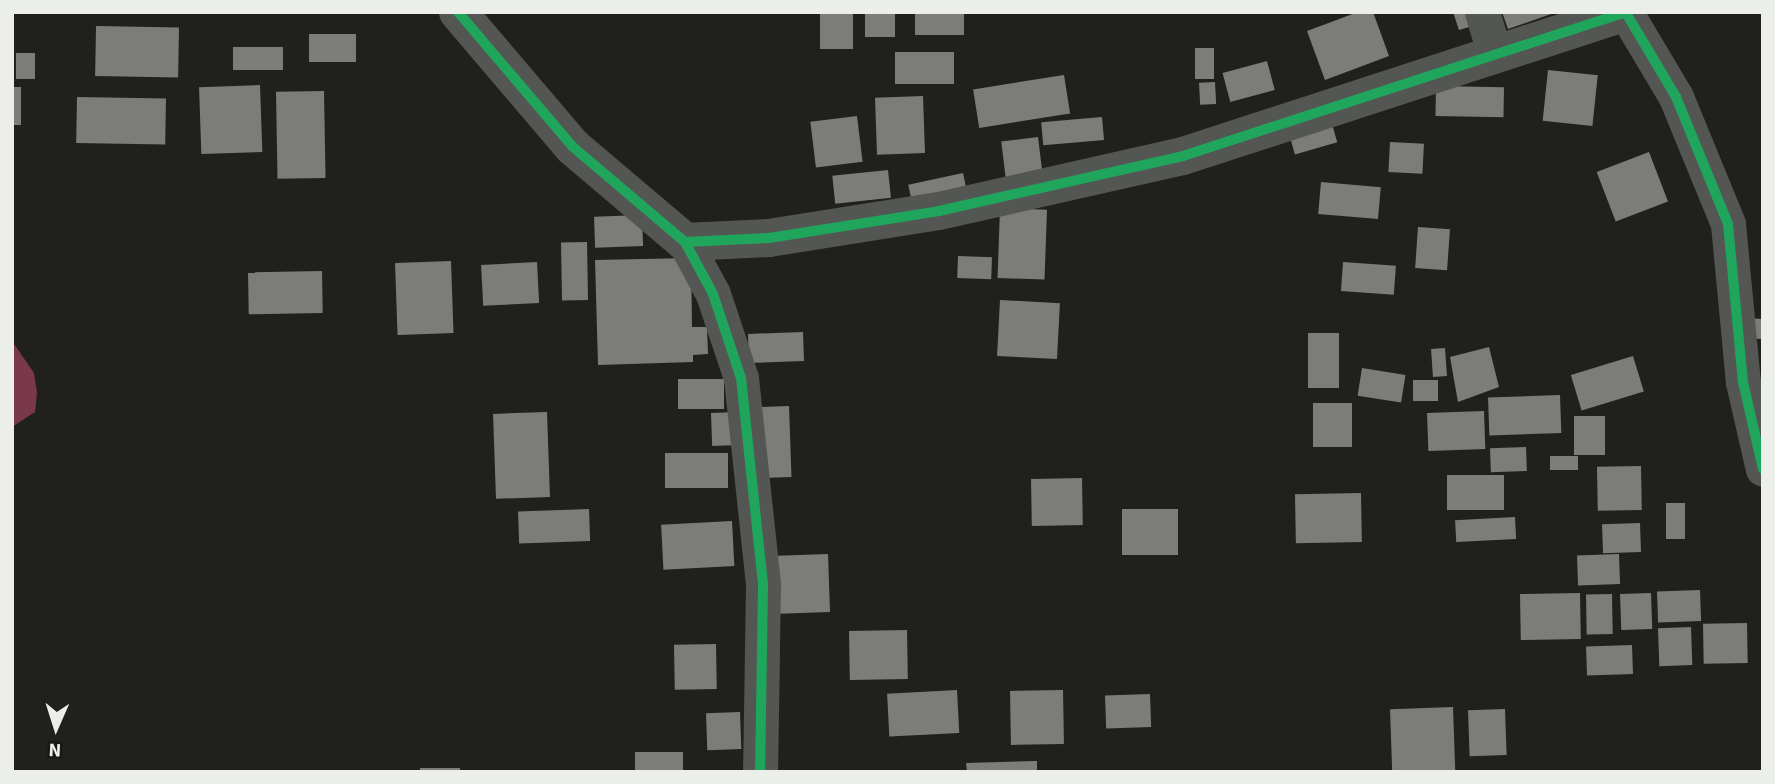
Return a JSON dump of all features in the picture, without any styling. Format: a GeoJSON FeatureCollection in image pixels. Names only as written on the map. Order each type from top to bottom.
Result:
{"type":"FeatureCollection","features":[{"type":"Feature","properties":{"kind":"street"},"geometry":{"type":"LineString","coordinates":[[458,12],[572,147],[685,242],[713,294],[741,378],[763,584],[760,772]]}},
{"type":"Feature","properties":{"kind":"street"},"geometry":{"type":"LineString","coordinates":[[1482,12],[1495,55]]}},
{"type":"Feature","properties":{"kind":"street"},"geometry":{"type":"LineString","coordinates":[[685,242],[769,238],[1024,193],[1183,156],[1627,13],[1676,97],[1728,224],[1743,382],[1763,469]]}},
{"type":"Feature","properties":{"kind":"shaded area"},"geometry":{"type":"Polygon","coordinates":[[[12,341],[34,373],[37,393],[35,412],[12,427],[12,341]]]}},
{"type":"Feature","properties":{"kind":"building"},"geometry":{"type":"Polygon","coordinates":[[[820,12],[853,12],[853,49],[820,49],[820,12]]]}},
{"type":"Feature","properties":{"kind":"building"},"geometry":{"type":"Polygon","coordinates":[[[865,12],[895,12],[895,37],[865,37],[865,12]]]}},
{"type":"Feature","properties":{"kind":"building"},"geometry":{"type":"Polygon","coordinates":[[[915,12],[964,12],[964,35],[915,35],[915,12]]]}},
{"type":"Feature","properties":{"kind":"building"},"geometry":{"type":"Polygon","coordinates":[[[1358,12],[1373,12],[1389,56],[1325,80],[1307,31],[1358,12]]]}},
{"type":"Feature","properties":{"kind":"building"},"geometry":{"type":"Polygon","coordinates":[[[1453,12],[1472,12],[1476,25],[1459,30],[1453,12]]]}},
{"type":"Feature","properties":{"kind":"building"},"geometry":{"type":"Polygon","coordinates":[[[1502,12],[1554,12],[1554,13],[1508,29],[1502,12]]]}},
{"type":"Feature","properties":{"kind":"building"},"geometry":{"type":"Polygon","coordinates":[[[96,26],[179,27],[178,77],[95,76],[96,26]]]}},
{"type":"Feature","properties":{"kind":"building"},"geometry":{"type":"Polygon","coordinates":[[[309,34],[356,34],[356,62],[309,62],[309,34]]]}},
{"type":"Feature","properties":{"kind":"building"},"geometry":{"type":"Polygon","coordinates":[[[233,47],[283,47],[283,70],[233,70],[233,47]]]}},
{"type":"Feature","properties":{"kind":"building"},"geometry":{"type":"Polygon","coordinates":[[[1195,48],[1214,48],[1214,79],[1195,79],[1195,48]]]}},
{"type":"Feature","properties":{"kind":"building"},"geometry":{"type":"Polygon","coordinates":[[[895,52],[954,52],[954,84],[895,84],[895,52]]]}},
{"type":"Feature","properties":{"kind":"building"},"geometry":{"type":"Polygon","coordinates":[[[16,53],[35,53],[35,79],[16,79],[16,53]]]}},
{"type":"Feature","properties":{"kind":"building"},"geometry":{"type":"Polygon","coordinates":[[[1267,61],[1275,90],[1230,102],[1223,73],[1267,61]]]}},
{"type":"Feature","properties":{"kind":"building"},"geometry":{"type":"Polygon","coordinates":[[[1548,70],[1598,75],[1592,126],[1543,121],[1548,70]]]}},
{"type":"Feature","properties":{"kind":"building"},"geometry":{"type":"Polygon","coordinates":[[[1064,75],[1070,114],[979,128],[973,89],[1064,75]]]}},
{"type":"Feature","properties":{"kind":"building"},"geometry":{"type":"Polygon","coordinates":[[[1215,82],[1216,104],[1200,105],[1199,83],[1215,82]]]}},
{"type":"Feature","properties":{"kind":"building"},"geometry":{"type":"Polygon","coordinates":[[[260,85],[262,152],[201,154],[199,87],[260,85]]]}},
{"type":"Feature","properties":{"kind":"building"},"geometry":{"type":"Polygon","coordinates":[[[1436,86],[1504,87],[1503,117],[1435,116],[1436,86]]]}},
{"type":"Feature","properties":{"kind":"building"},"geometry":{"type":"Polygon","coordinates":[[[12,87],[21,87],[21,125],[12,125],[12,87]]]}},
{"type":"Feature","properties":{"kind":"building"},"geometry":{"type":"Polygon","coordinates":[[[324,91],[326,178],[278,179],[276,92],[324,91]]]}},
{"type":"Feature","properties":{"kind":"building"},"geometry":{"type":"Polygon","coordinates":[[[923,96],[925,153],[877,155],[875,98],[923,96]]]}},
{"type":"Feature","properties":{"kind":"building"},"geometry":{"type":"Polygon","coordinates":[[[77,97],[166,99],[165,145],[76,143],[77,97]]]}},
{"type":"Feature","properties":{"kind":"building"},"geometry":{"type":"Polygon","coordinates":[[[857,116],[863,162],[816,167],[810,122],[857,116]]]}},
{"type":"Feature","properties":{"kind":"building"},"geometry":{"type":"Polygon","coordinates":[[[1102,117],[1104,140],[1043,145],[1041,122],[1102,117]]]}},
{"type":"Feature","properties":{"kind":"building"},"geometry":{"type":"Polygon","coordinates":[[[1332,124],[1337,142],[1295,154],[1290,136],[1332,124]]]}},
{"type":"Feature","properties":{"kind":"building"},"geometry":{"type":"Polygon","coordinates":[[[1038,137],[1043,175],[1006,179],[1001,142],[1038,137]]]}},
{"type":"Feature","properties":{"kind":"building"},"geometry":{"type":"Polygon","coordinates":[[[1390,142],[1424,144],[1422,174],[1388,172],[1390,142]]]}},
{"type":"Feature","properties":{"kind":"building"},"geometry":{"type":"Polygon","coordinates":[[[1649,152],[1668,201],[1616,222],[1597,172],[1649,152]]]}},
{"type":"Feature","properties":{"kind":"building"},"geometry":{"type":"Polygon","coordinates":[[[888,170],[891,198],[835,204],[832,176],[888,170]]]}},
{"type":"Feature","properties":{"kind":"building"},"geometry":{"type":"Polygon","coordinates":[[[963,173],[968,197],[913,209],[908,185],[963,173]]]}},
{"type":"Feature","properties":{"kind":"building"},"geometry":{"type":"Polygon","coordinates":[[[1321,182],[1381,187],[1378,219],[1318,214],[1321,182]]]}},
{"type":"Feature","properties":{"kind":"building"},"geometry":{"type":"Polygon","coordinates":[[[1000,208],[1047,210],[1045,280],[998,278],[1000,208]]]}},
{"type":"Feature","properties":{"kind":"building"},"geometry":{"type":"Polygon","coordinates":[[[642,215],[643,246],[595,248],[594,217],[642,215]]]}},
{"type":"Feature","properties":{"kind":"building"},"geometry":{"type":"Polygon","coordinates":[[[1418,227],[1450,229],[1447,270],[1415,268],[1418,227]]]}},
{"type":"Feature","properties":{"kind":"building"},"geometry":{"type":"Polygon","coordinates":[[[561,242],[587,242],[588,300],[562,300],[561,242]]]}},
{"type":"Feature","properties":{"kind":"building"},"geometry":{"type":"Polygon","coordinates":[[[958,256],[992,257],[991,279],[957,278],[958,256]]]}},
{"type":"Feature","properties":{"kind":"building"},"geometry":{"type":"Polygon","coordinates":[[[691,258],[692,327],[707,327],[708,354],[693,355],[693,362],[598,365],[595,260],[691,258]]]}},
{"type":"Feature","properties":{"kind":"building"},"geometry":{"type":"Polygon","coordinates":[[[451,261],[454,333],[398,335],[395,263],[451,261]]]}},
{"type":"Feature","properties":{"kind":"building"},"geometry":{"type":"Polygon","coordinates":[[[537,262],[539,303],[483,306],[481,265],[537,262]]]}},
{"type":"Feature","properties":{"kind":"building"},"geometry":{"type":"Polygon","coordinates":[[[1343,262],[1396,266],[1394,295],[1341,291],[1343,262]]]}},
{"type":"Feature","properties":{"kind":"building"},"geometry":{"type":"Polygon","coordinates":[[[322,271],[323,313],[249,314],[248,272],[322,271]]]}},
{"type":"Feature","properties":{"kind":"building"},"geometry":{"type":"Polygon","coordinates":[[[1000,300],[1060,303],[1057,359],[997,356],[1000,300]]]}},
{"type":"Feature","properties":{"kind":"building"},"geometry":{"type":"Polygon","coordinates":[[[1745,318],[1763,319],[1762,339],[1744,338],[1745,318]]]}},
{"type":"Feature","properties":{"kind":"building"},"geometry":{"type":"Polygon","coordinates":[[[803,332],[804,361],[749,363],[748,334],[803,332]]]}},
{"type":"Feature","properties":{"kind":"building"},"geometry":{"type":"Polygon","coordinates":[[[1308,333],[1339,333],[1339,388],[1308,388],[1308,333]]]}},
{"type":"Feature","properties":{"kind":"building"},"geometry":{"type":"Polygon","coordinates":[[[1489,347],[1499,387],[1458,402],[1450,357],[1489,347]]]}},
{"type":"Feature","properties":{"kind":"building"},"geometry":{"type":"Polygon","coordinates":[[[1445,348],[1447,376],[1433,377],[1431,349],[1445,348]]]}},
{"type":"Feature","properties":{"kind":"building"},"geometry":{"type":"Polygon","coordinates":[[[1633,356],[1644,391],[1582,410],[1571,375],[1633,356]]]}},
{"type":"Feature","properties":{"kind":"building"},"geometry":{"type":"Polygon","coordinates":[[[1362,368],[1405,375],[1401,403],[1358,396],[1362,368]]]}},
{"type":"Feature","properties":{"kind":"building"},"geometry":{"type":"Polygon","coordinates":[[[678,379],[724,379],[724,409],[678,409],[678,379]]]}},
{"type":"Feature","properties":{"kind":"building"},"geometry":{"type":"Polygon","coordinates":[[[1413,380],[1438,380],[1438,401],[1413,401],[1413,380]]]}},
{"type":"Feature","properties":{"kind":"building"},"geometry":{"type":"Polygon","coordinates":[[[1560,395],[1561,433],[1489,435],[1488,398],[1560,395]]]}},
{"type":"Feature","properties":{"kind":"building"},"geometry":{"type":"Polygon","coordinates":[[[1313,403],[1352,403],[1352,447],[1313,447],[1313,403]]]}},
{"type":"Feature","properties":{"kind":"building"},"geometry":{"type":"Polygon","coordinates":[[[789,406],[791,477],[759,478],[757,407],[789,406]]]}},
{"type":"Feature","properties":{"kind":"building"},"geometry":{"type":"Polygon","coordinates":[[[1484,411],[1485,449],[1428,451],[1427,413],[1484,411]]]}},
{"type":"Feature","properties":{"kind":"building"},"geometry":{"type":"Polygon","coordinates":[[[547,412],[550,497],[496,499],[493,414],[547,412]]]}},
{"type":"Feature","properties":{"kind":"building"},"geometry":{"type":"Polygon","coordinates":[[[738,412],[739,445],[712,446],[711,413],[738,412]]]}},
{"type":"Feature","properties":{"kind":"building"},"geometry":{"type":"Polygon","coordinates":[[[1574,416],[1605,416],[1605,455],[1574,455],[1574,416]]]}},
{"type":"Feature","properties":{"kind":"building"},"geometry":{"type":"Polygon","coordinates":[[[1526,447],[1527,471],[1491,472],[1490,448],[1526,447]]]}},
{"type":"Feature","properties":{"kind":"building"},"geometry":{"type":"Polygon","coordinates":[[[665,453],[728,453],[728,488],[665,488],[665,453]]]}},
{"type":"Feature","properties":{"kind":"building"},"geometry":{"type":"Polygon","coordinates":[[[1550,456],[1578,456],[1578,470],[1550,470],[1550,456]]]}},
{"type":"Feature","properties":{"kind":"building"},"geometry":{"type":"Polygon","coordinates":[[[1641,466],[1642,510],[1598,511],[1597,467],[1641,466]]]}},
{"type":"Feature","properties":{"kind":"building"},"geometry":{"type":"Polygon","coordinates":[[[1447,475],[1504,475],[1504,510],[1447,510],[1447,475]]]}},
{"type":"Feature","properties":{"kind":"building"},"geometry":{"type":"Polygon","coordinates":[[[1082,478],[1083,525],[1032,526],[1031,479],[1082,478]]]}},
{"type":"Feature","properties":{"kind":"building"},"geometry":{"type":"Polygon","coordinates":[[[1361,493],[1362,542],[1296,543],[1295,494],[1361,493]]]}},
{"type":"Feature","properties":{"kind":"building"},"geometry":{"type":"Polygon","coordinates":[[[1666,503],[1685,503],[1685,539],[1666,539],[1666,503]]]}},
{"type":"Feature","properties":{"kind":"building"},"geometry":{"type":"Polygon","coordinates":[[[589,509],[590,541],[519,543],[518,511],[589,509]]]}},
{"type":"Feature","properties":{"kind":"building"},"geometry":{"type":"Polygon","coordinates":[[[1122,509],[1178,509],[1178,555],[1122,555],[1122,509]]]}},
{"type":"Feature","properties":{"kind":"building"},"geometry":{"type":"Polygon","coordinates":[[[1515,517],[1516,539],[1456,542],[1455,520],[1515,517]]]}},
{"type":"Feature","properties":{"kind":"building"},"geometry":{"type":"Polygon","coordinates":[[[732,521],[734,566],[663,570],[661,525],[732,521]]]}},
{"type":"Feature","properties":{"kind":"building"},"geometry":{"type":"Polygon","coordinates":[[[1640,523],[1641,552],[1603,553],[1602,524],[1640,523]]]}},
{"type":"Feature","properties":{"kind":"building"},"geometry":{"type":"Polygon","coordinates":[[[828,554],[830,612],[779,614],[777,556],[828,554]]]}},
{"type":"Feature","properties":{"kind":"building"},"geometry":{"type":"Polygon","coordinates":[[[1619,554],[1620,584],[1578,585],[1577,555],[1619,554]]]}},
{"type":"Feature","properties":{"kind":"building"},"geometry":{"type":"Polygon","coordinates":[[[1700,590],[1701,621],[1658,622],[1657,592],[1700,590]]]}},
{"type":"Feature","properties":{"kind":"building"},"geometry":{"type":"Polygon","coordinates":[[[1580,593],[1581,639],[1521,640],[1520,594],[1580,593]]]}},
{"type":"Feature","properties":{"kind":"building"},"geometry":{"type":"Polygon","coordinates":[[[1651,593],[1652,629],[1621,630],[1620,594],[1651,593]]]}},
{"type":"Feature","properties":{"kind":"building"},"geometry":{"type":"Polygon","coordinates":[[[1586,594],[1612,594],[1613,634],[1587,634],[1586,594]]]}},
{"type":"Feature","properties":{"kind":"building"},"geometry":{"type":"Polygon","coordinates":[[[1747,623],[1748,663],[1704,664],[1703,624],[1747,623]]]}},
{"type":"Feature","properties":{"kind":"building"},"geometry":{"type":"Polygon","coordinates":[[[1691,627],[1692,665],[1659,666],[1658,628],[1691,627]]]}},
{"type":"Feature","properties":{"kind":"building"},"geometry":{"type":"Polygon","coordinates":[[[907,630],[908,679],[850,680],[849,631],[907,630]]]}},
{"type":"Feature","properties":{"kind":"building"},"geometry":{"type":"Polygon","coordinates":[[[716,644],[717,689],[675,690],[674,645],[716,644]]]}},
{"type":"Feature","properties":{"kind":"building"},"geometry":{"type":"Polygon","coordinates":[[[1632,645],[1633,674],[1587,676],[1586,647],[1632,645]]]}},
{"type":"Feature","properties":{"kind":"building"},"geometry":{"type":"Polygon","coordinates":[[[957,690],[959,733],[889,737],[887,694],[957,690]]]}},
{"type":"Feature","properties":{"kind":"building"},"geometry":{"type":"Polygon","coordinates":[[[1063,690],[1064,744],[1011,745],[1010,691],[1063,690]]]}},
{"type":"Feature","properties":{"kind":"building"},"geometry":{"type":"Polygon","coordinates":[[[1150,694],[1151,727],[1106,729],[1105,696],[1150,694]]]}},
{"type":"Feature","properties":{"kind":"building"},"geometry":{"type":"Polygon","coordinates":[[[1453,707],[1455,772],[1392,772],[1390,709],[1453,707]]]}},
{"type":"Feature","properties":{"kind":"building"},"geometry":{"type":"Polygon","coordinates":[[[1505,709],[1507,755],[1470,756],[1468,710],[1505,709]]]}},
{"type":"Feature","properties":{"kind":"building"},"geometry":{"type":"Polygon","coordinates":[[[740,712],[741,749],[707,750],[706,713],[740,712]]]}},
{"type":"Feature","properties":{"kind":"building"},"geometry":{"type":"Polygon","coordinates":[[[635,752],[683,752],[683,772],[635,772],[635,752]]]}},
{"type":"Feature","properties":{"kind":"building"},"geometry":{"type":"Polygon","coordinates":[[[1037,761],[1037,772],[967,772],[966,763],[1037,761]]]}},
{"type":"Feature","properties":{"kind":"building"},"geometry":{"type":"Polygon","coordinates":[[[420,768],[460,768],[460,772],[420,772],[420,768]]]}},
{"type":"Feature","properties":{"kind":"cycle path"},"geometry":{"type":"LineString","coordinates":[[458,12],[573,147],[685,242],[769,238],[939,211],[1183,156],[1627,12]]}},
{"type":"Feature","properties":{"kind":"cycle path"},"geometry":{"type":"LineString","coordinates":[[1626,13],[1676,97],[1728,224],[1743,382],[1763,469]]}},
{"type":"Feature","properties":{"kind":"cycle path"},"geometry":{"type":"LineString","coordinates":[[685,242],[713,294],[741,378],[763,585],[760,772]]}}]}
